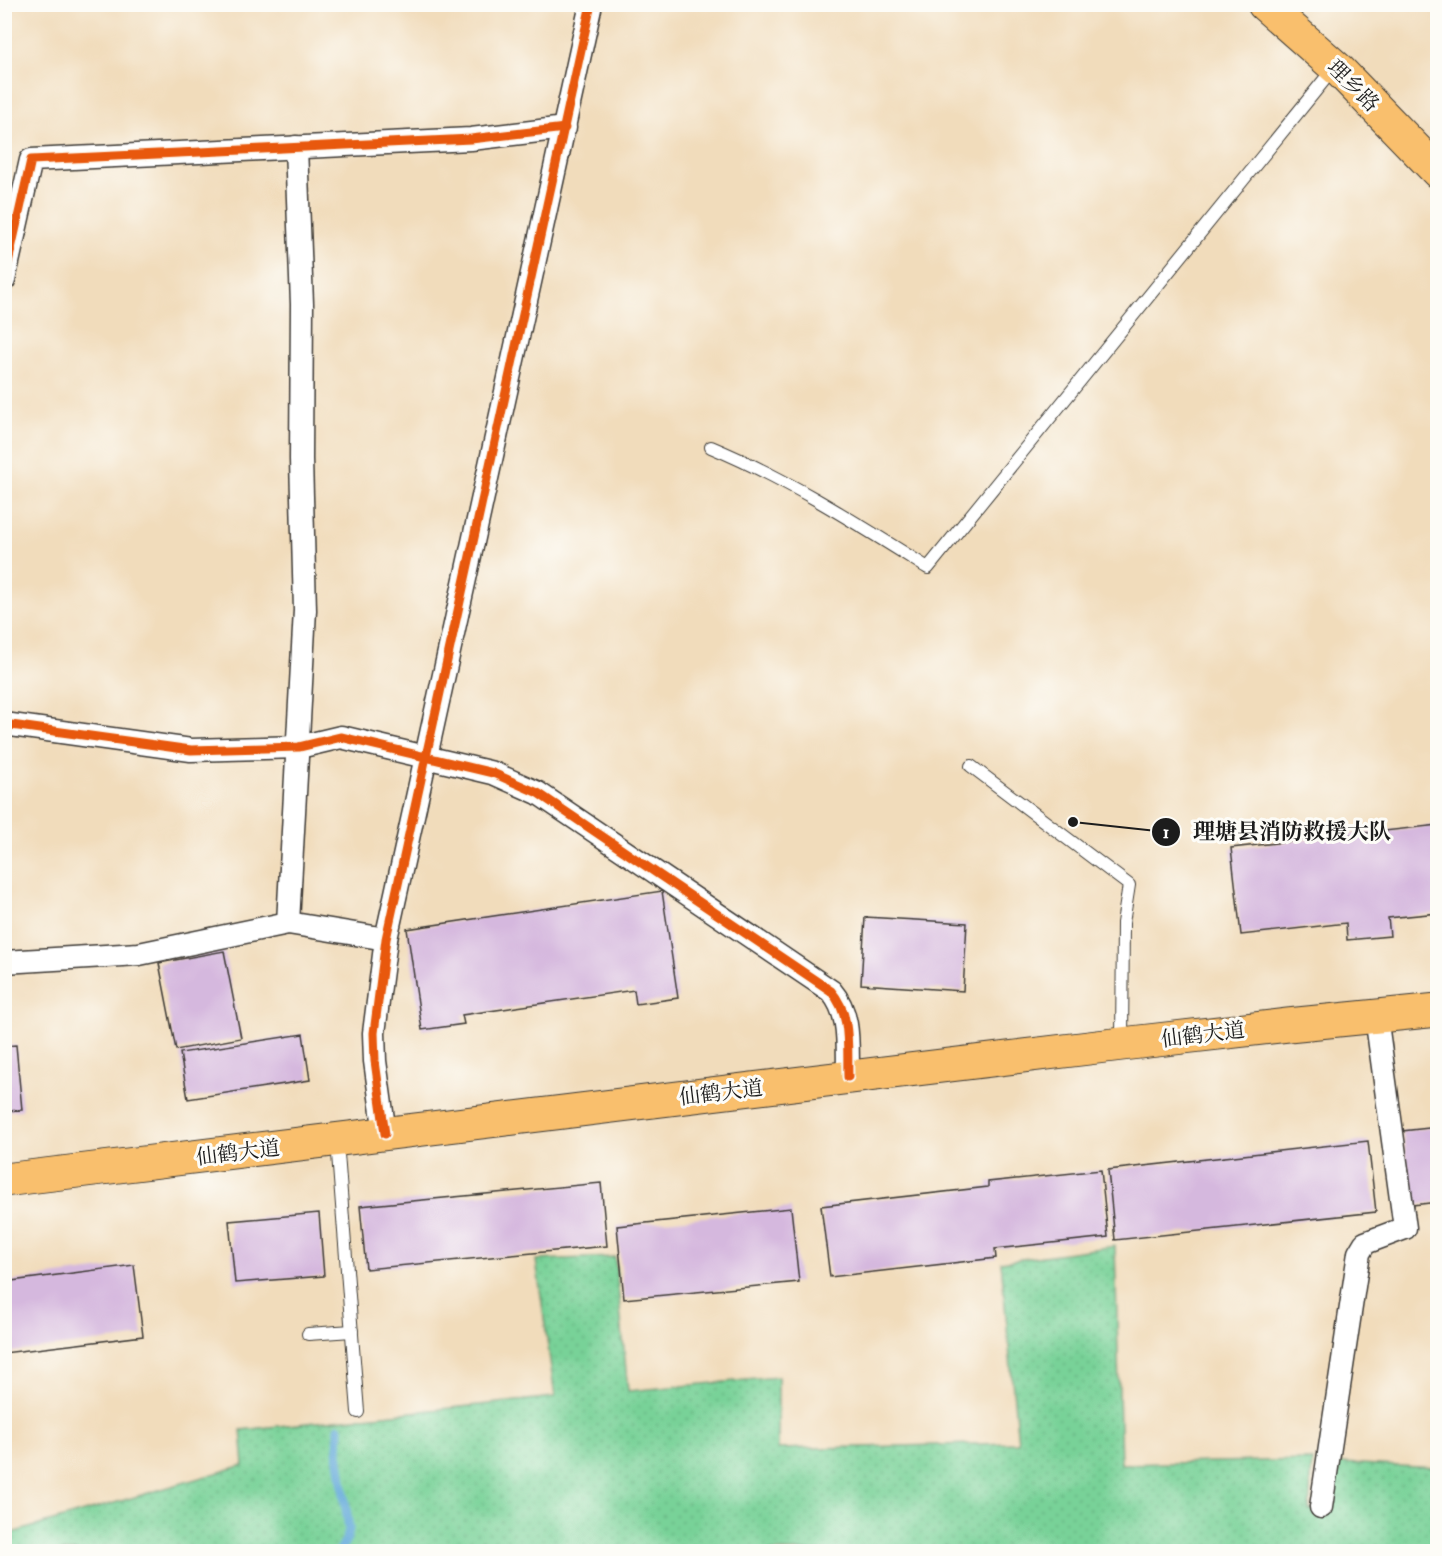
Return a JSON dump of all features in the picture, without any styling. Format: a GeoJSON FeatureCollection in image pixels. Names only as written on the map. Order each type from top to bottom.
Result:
{"type":"FeatureCollection","features":[{"type":"Feature","properties":{"kind":"main road","name":"理乡路"},"geometry":{"type":"LineString","coordinates":[[1264,4],[1335,67],[1437,172]]}},
{"type":"Feature","properties":{"kind":"main road","name":"仙鹤大道"},"geometry":{"type":"LineString","coordinates":[[4,1180],[1122,1044],[1437,1011]]}},
{"type":"Feature","properties":{"kind":"street"},"geometry":{"type":"LineString","coordinates":[[385,1134],[375,1061],[374,1033],[386,939],[591,4]]}},
{"type":"Feature","properties":{"kind":"street"},"geometry":{"type":"LineString","coordinates":[[4,280],[31,160],[471,139],[565,128]]}},
{"type":"Feature","properties":{"kind":"street"},"geometry":{"type":"LineString","coordinates":[[288,923],[305,610],[301,459],[302,304],[296,147]]}},
{"type":"Feature","properties":{"kind":"street"},"geometry":{"type":"LineString","coordinates":[[4,724],[191,750],[298,747],[341,737],[493,773],[538,793],[831,991],[840,1001],[845,1012],[848,1077]]}},
{"type":"Feature","properties":{"kind":"street"},"geometry":{"type":"LineString","coordinates":[[4,962],[139,954],[288,923],[386,939]]}},
{"type":"Feature","properties":{"kind":"street"},"geometry":{"type":"LineString","coordinates":[[1321,1507],[1359,1253],[1365,1243],[1406,1228],[1376,1016]]}},
{"type":"Feature","properties":{"kind":"lane"},"geometry":{"type":"LineString","coordinates":[[711,447],[750,463],[792,485],[928,568],[1335,67]]}},
{"type":"Feature","properties":{"kind":"lane"},"geometry":{"type":"LineString","coordinates":[[971,766],[1129,885],[1123,923],[1122,1044]]}},
{"type":"Feature","properties":{"kind":"lane"},"geometry":{"type":"LineString","coordinates":[[337,1140],[358,1412]]}},
{"type":"Feature","properties":{"kind":"lane"},"geometry":{"type":"LineString","coordinates":[[308,1334],[351,1331]]}},
{"type":"Feature","properties":{"kind":"green space"},"geometry":{"type":"Polygon","coordinates":[[[1115,1246],[1121,1464],[1312,1460],[1309,1510],[1330,1508],[1340,1463],[1437,1468],[1437,1551],[5,1552],[5,1535],[244,1465],[241,1430],[555,1397],[536,1260],[615,1257],[628,1391],[778,1377],[778,1449],[1018,1443],[1001,1262],[1115,1246]]]}},
{"type":"Feature","properties":{"kind":"building"},"geometry":{"type":"Polygon","coordinates":[[[1438,825],[1438,913],[1388,918],[1390,936],[1347,940],[1346,923],[1241,935],[1231,848],[1438,825]]]}},
{"type":"Feature","properties":{"kind":"building"},"geometry":{"type":"Polygon","coordinates":[[[662,891],[678,998],[636,1004],[634,990],[462,1015],[464,1024],[422,1030],[407,929],[662,891]]]}},
{"type":"Feature","properties":{"kind":"building"},"geometry":{"type":"Polygon","coordinates":[[[865,917],[967,923],[963,991],[861,984],[865,917]]]}},
{"type":"Feature","properties":{"kind":"building"},"geometry":{"type":"Polygon","coordinates":[[[224,951],[241,1038],[176,1050],[159,963],[224,951]]]}},
{"type":"Feature","properties":{"kind":"building"},"geometry":{"type":"Polygon","coordinates":[[[303,1034],[310,1080],[188,1099],[180,1053],[303,1034]]]}},
{"type":"Feature","properties":{"kind":"building"},"geometry":{"type":"Polygon","coordinates":[[[16,1045],[22,1110],[4,1111],[4,1046],[16,1045]]]}},
{"type":"Feature","properties":{"kind":"building"},"geometry":{"type":"Polygon","coordinates":[[[1438,1127],[1438,1202],[1413,1205],[1402,1131],[1438,1127]]]}},
{"type":"Feature","properties":{"kind":"building"},"geometry":{"type":"Polygon","coordinates":[[[1368,1141],[1376,1212],[1115,1240],[1108,1170],[1368,1141]]]}},
{"type":"Feature","properties":{"kind":"building"},"geometry":{"type":"Polygon","coordinates":[[[1101,1170],[1108,1237],[995,1249],[996,1258],[830,1277],[821,1206],[988,1187],[988,1182],[1101,1170]]]}},
{"type":"Feature","properties":{"kind":"building"},"geometry":{"type":"Polygon","coordinates":[[[601,1183],[607,1246],[366,1269],[360,1206],[601,1183]]]}},
{"type":"Feature","properties":{"kind":"building"},"geometry":{"type":"Polygon","coordinates":[[[791,1208],[799,1282],[624,1299],[617,1226],[791,1208]]]}},
{"type":"Feature","properties":{"kind":"building"},"geometry":{"type":"Polygon","coordinates":[[[319,1213],[324,1276],[235,1283],[229,1221],[319,1213]]]}},
{"type":"Feature","properties":{"kind":"building"},"geometry":{"type":"Polygon","coordinates":[[[134,1265],[143,1336],[4,1353],[4,1282],[134,1265]]]}},
{"type":"Feature","properties":{"kind":"waterway"},"geometry":{"type":"LineString","coordinates":[[339,1428],[338,1453],[349,1529],[339,1552]]}},
{"type":"Feature","properties":{"kind":"cycle path"},"geometry":{"type":"LineString","coordinates":[[385,1134],[375,1061],[374,1033],[386,939],[591,4]]}},
{"type":"Feature","properties":{"kind":"cycle path"},"geometry":{"type":"LineString","coordinates":[[4,280],[31,160],[471,139],[565,128]]}},
{"type":"Feature","properties":{"kind":"cycle path"},"geometry":{"type":"LineString","coordinates":[[4,724],[191,750],[299,747],[341,737],[493,773],[538,793],[831,991],[838,1000],[845,1021],[848,1043],[848,1077]]}},
{"type":"Feature","properties":{"kind":"place","name":"理塘县消防救援大队"},"geometry":{"type":"Point","coordinates":[1073,822]}}]}
